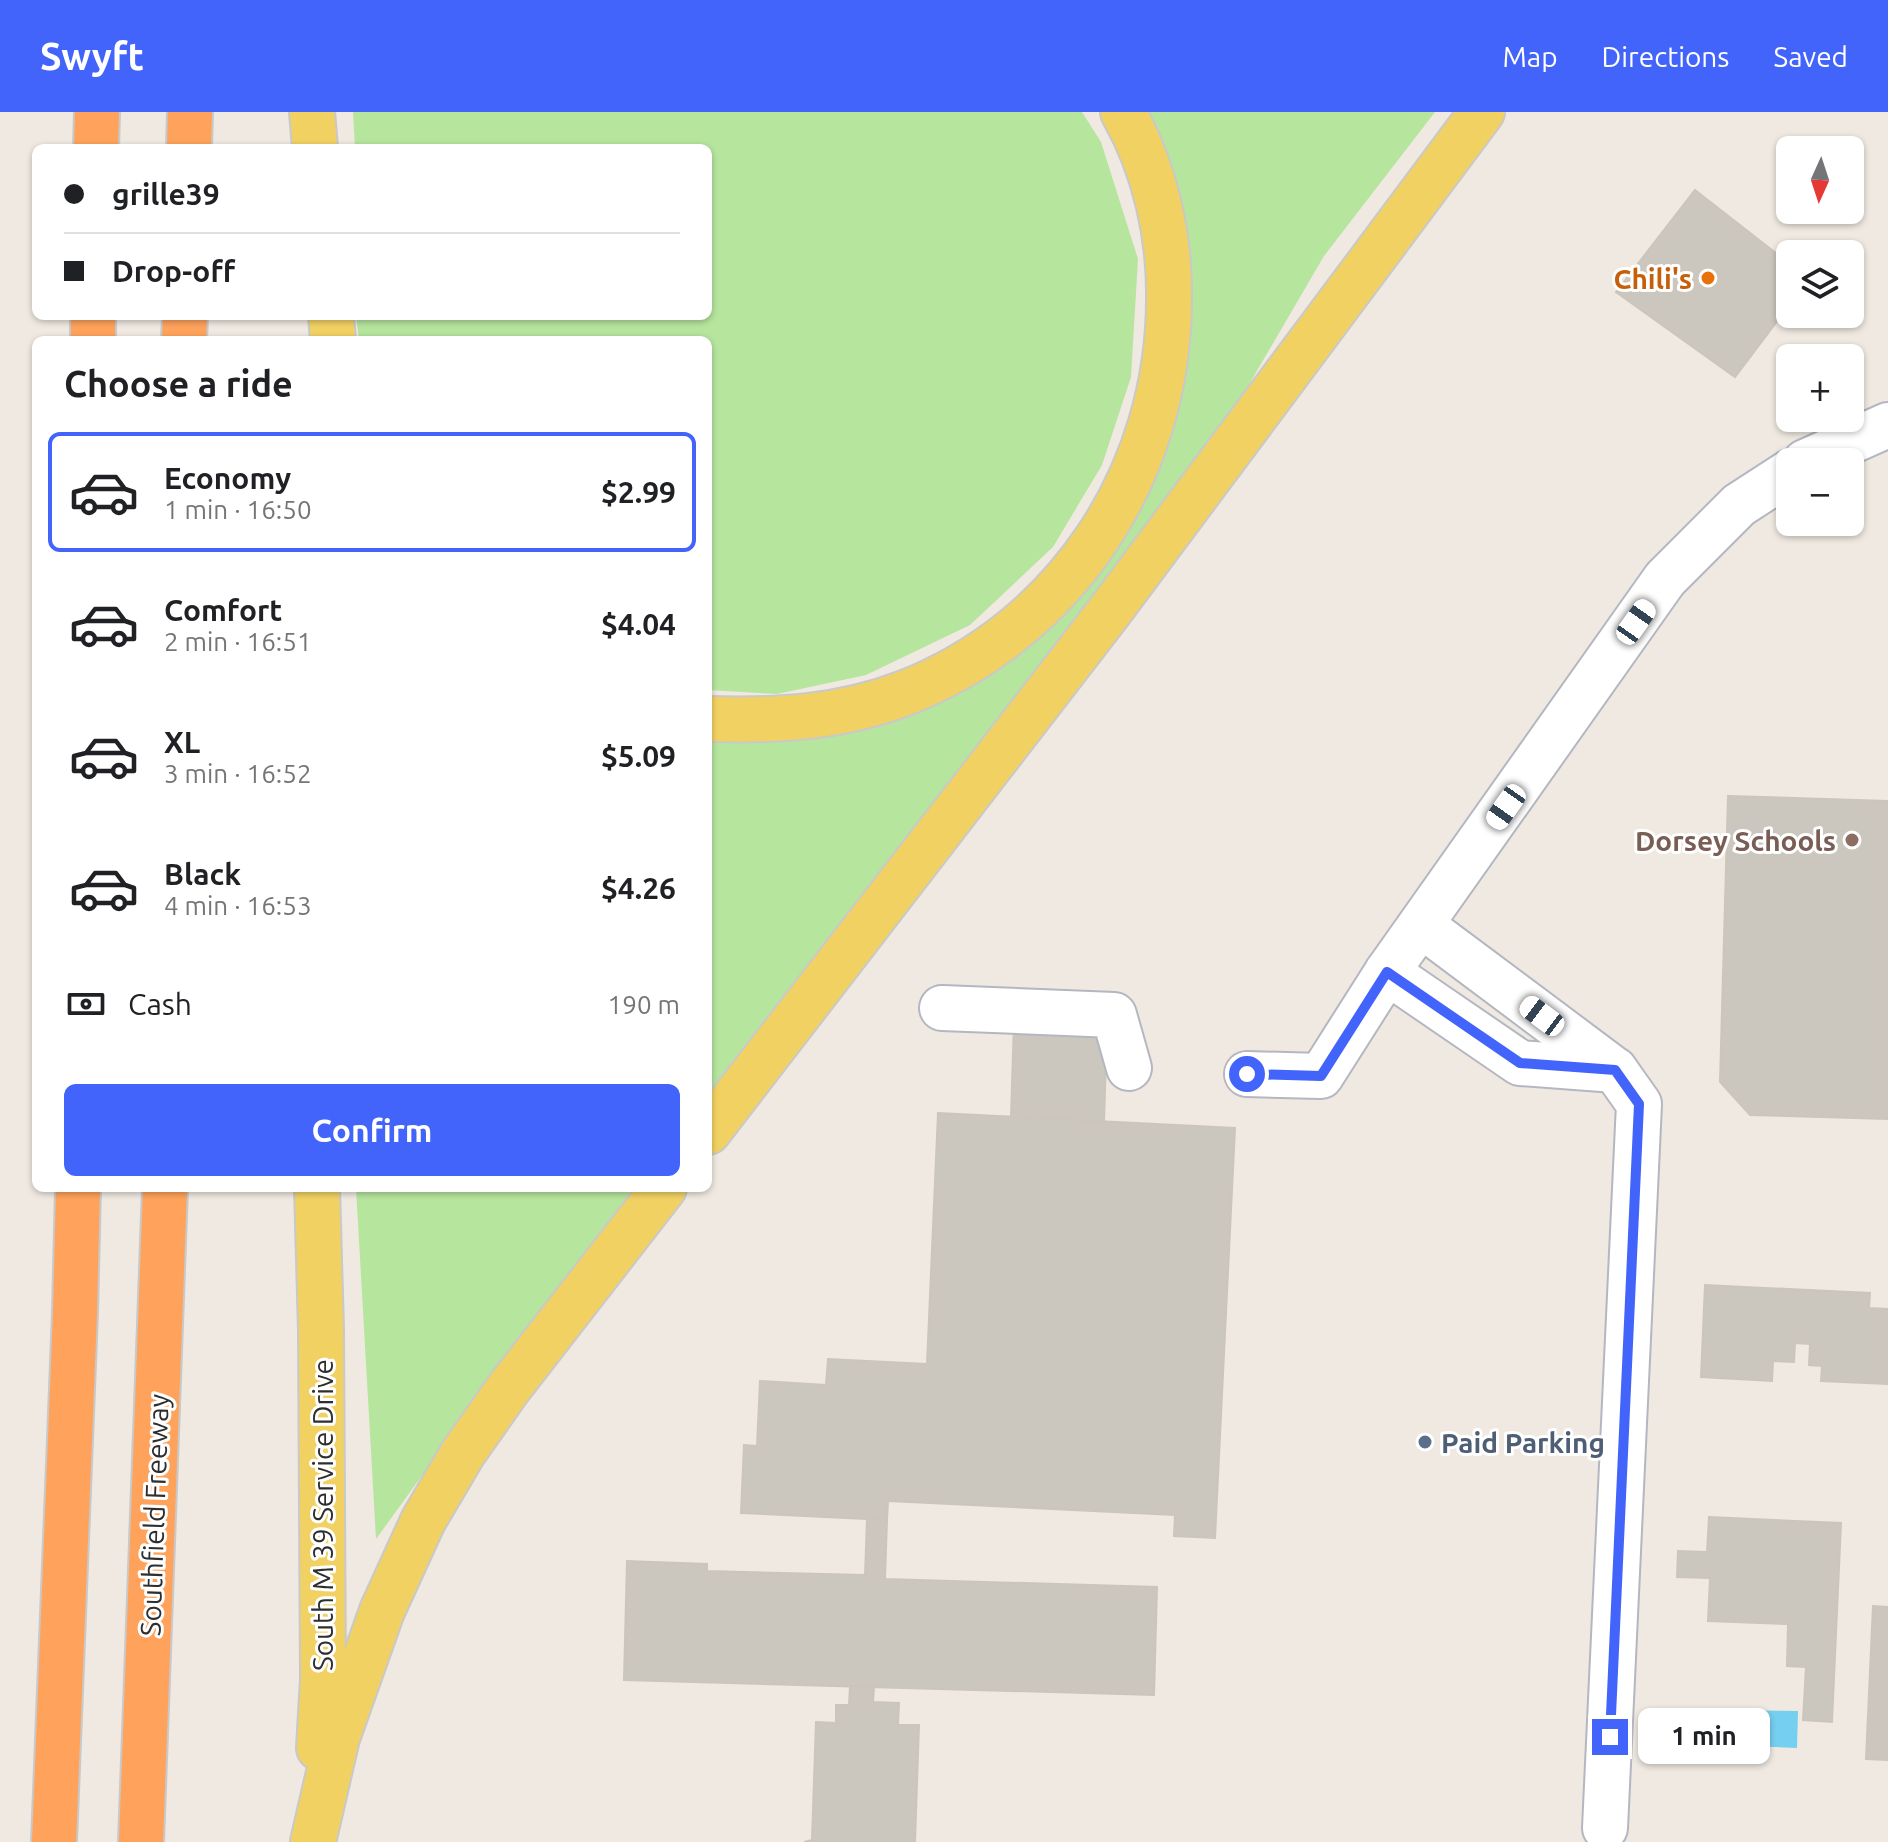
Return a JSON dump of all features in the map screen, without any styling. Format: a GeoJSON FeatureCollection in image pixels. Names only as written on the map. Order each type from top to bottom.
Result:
{"type":"FeatureCollection","features":[{"type":"Feature","properties":{"kind":"highway"},"geometry":{"type":"LineString","coordinates":[[96,144],[97,112]]}},
{"type":"Feature","properties":{"kind":"highway"},"geometry":{"type":"LineString","coordinates":[[189,144],[190,112]]}},
{"type":"Feature","properties":{"kind":"highway"},"geometry":{"type":"LineString","coordinates":[[54,1842],[78,1192]]}},
{"type":"Feature","properties":{"kind":"highway","name":"Southfield Freeway"},"geometry":{"type":"LineString","coordinates":[[141,1842],[165,1192]]}},
{"type":"Feature","properties":{"kind":"main road"},"geometry":{"type":"LineString","coordinates":[[303,112],[303,144]]}},
{"type":"Feature","properties":{"kind":"main road"},"geometry":{"type":"LineString","coordinates":[[312,112],[315,144]]}},
{"type":"Feature","properties":{"kind":"main road"},"geometry":{"type":"LineString","coordinates":[[712,719],[773,721],[842,712],[904,693],[942,676],[989,647],[1044,604],[1105,529],[1143,454],[1156,415],[1169,333],[1165,236],[1143,155],[1123,112]]}},
{"type":"Feature","properties":{"kind":"main road"},"geometry":{"type":"LineString","coordinates":[[712,1127],[1109,612],[1482,112]]}},
{"type":"Feature","properties":{"kind":"main road","name":"South M 39 Service Drive"},"geometry":{"type":"LineString","coordinates":[[313,1842],[323,1679],[317,1192]]}},
{"type":"Feature","properties":{"kind":"main road"},"geometry":{"type":"LineString","coordinates":[[313,1842],[337,1738],[382,1611],[423,1521],[463,1453],[508,1389],[661,1192]]}},
{"type":"Feature","properties":{"kind":"lane"},"geometry":{"type":"LineString","coordinates":[[1836,448],[1888,425]]}},
{"type":"Feature","properties":{"kind":"lane"},"geometry":{"type":"LineString","coordinates":[[1247,1074],[1321,1076],[1387,972],[1665,579],[1739,505],[1776,481]]}},
{"type":"Feature","properties":{"kind":"lane"},"geometry":{"type":"LineString","coordinates":[[1421,925],[1615,1070],[1639,1104],[1605,1828]]}},
{"type":"Feature","properties":{"kind":"lane"},"geometry":{"type":"LineString","coordinates":[[1387,972],[1520,1063],[1615,1070]]}},
{"type":"Feature","properties":{"kind":"lane"},"geometry":{"type":"LineString","coordinates":[[942,1008],[1114,1015],[1129,1068]]}},
{"type":"Feature","properties":{"kind":"green space"},"geometry":{"type":"Polygon","coordinates":[[[353,112],[1082,112],[1101,142],[1138,259],[1131,377],[1102,465],[1053,547],[970,625],[866,675],[777,694],[712,690],[712,336],[358,336],[356,320],[712,320],[712,144],[355,144],[353,112]]]}},
{"type":"Feature","properties":{"kind":"green space"},"geometry":{"type":"Polygon","coordinates":[[[1138,112],[1435,112],[1324,256],[1227,422],[712,1088],[712,741],[777,742],[846,733],[946,695],[1163,443],[1138,112]]]}},
{"type":"Feature","properties":{"kind":"green space"},"geometry":{"type":"Polygon","coordinates":[[[356,1192],[631,1192],[579,1259],[376,1539],[356,1192]]]}},
{"type":"Feature","properties":{"kind":"water"},"geometry":{"type":"Polygon","coordinates":[[[1727,1710],[1798,1711],[1797,1748],[1725,1745],[1727,1710]]]}},
{"type":"Feature","properties":{"kind":"building","name":"Chili's"},"geometry":{"type":"Polygon","coordinates":[[[1695,190],[1776,253],[1776,323],[1735,377],[1616,292],[1695,190]]]}},
{"type":"Feature","properties":{"kind":"building"},"geometry":{"type":"Polygon","coordinates":[[[1728,796],[1888,801],[1888,1119],[1750,1115],[1720,1082],[1728,796]]]}},
{"type":"Feature","properties":{"kind":"building"},"geometry":{"type":"Polygon","coordinates":[[[1014,1022],[1107,1025],[1104,1121],[1011,1117],[1014,1022]]]}},
{"type":"Feature","properties":{"kind":"building"},"geometry":{"type":"Polygon","coordinates":[[[938,1113],[1235,1128],[1215,1538],[1174,1536],[1175,1515],[888,1501],[887,1520],[741,1513],[744,1445],[757,1446],[760,1381],[826,1385],[828,1359],[927,1364],[938,1113]]]}},
{"type":"Feature","properties":{"kind":"building"},"geometry":{"type":"Polygon","coordinates":[[[1705,1285],[1870,1293],[1869,1308],[1888,1309],[1888,1384],[1821,1381],[1822,1366],[1809,1365],[1810,1344],[1795,1343],[1794,1362],[1773,1361],[1772,1381],[1701,1377],[1705,1285]]]}},
{"type":"Feature","properties":{"kind":"building"},"geometry":{"type":"Polygon","coordinates":[[[1709,1517],[1841,1523],[1832,1722],[1803,1720],[1806,1667],[1787,1666],[1788,1624],[1708,1621],[1710,1578],[1677,1577],[1678,1551],[1707,1552],[1709,1517]]]}},
{"type":"Feature","properties":{"kind":"building"},"geometry":{"type":"Polygon","coordinates":[[[867,1519],[887,1520],[885,1579],[1157,1587],[1154,1695],[624,1680],[627,1561],[707,1564],[707,1571],[865,1575],[867,1519]]]}},
{"type":"Feature","properties":{"kind":"building"},"geometry":{"type":"Polygon","coordinates":[[[1873,1606],[1888,1607],[1888,1760],[1866,1759],[1873,1606]]]}},
{"type":"Feature","properties":{"kind":"building"},"geometry":{"type":"Polygon","coordinates":[[[850,1686],[874,1687],[873,1702],[899,1703],[898,1725],[919,1725],[915,1842],[804,1842],[812,1840],[816,1722],[836,1723],[836,1705],[849,1705],[850,1686]]]}},
{"type":"Feature","properties":{"kind":"place","name":"Chili's"},"geometry":{"type":"Point","coordinates":[1708,278]}},
{"type":"Feature","properties":{"kind":"place","name":"Dorsey Schools"},"geometry":{"type":"Point","coordinates":[1852,840]}},
{"type":"Feature","properties":{"kind":"place","name":"Paid Parking"},"geometry":{"type":"Point","coordinates":[1425,1442]}},
{"type":"Feature","properties":{"kind":"route"},"geometry":{"type":"LineString","coordinates":[[1247,1074],[1321,1076],[1387,972],[1520,1063],[1615,1070],[1639,1104],[1610,1737]]}}]}
